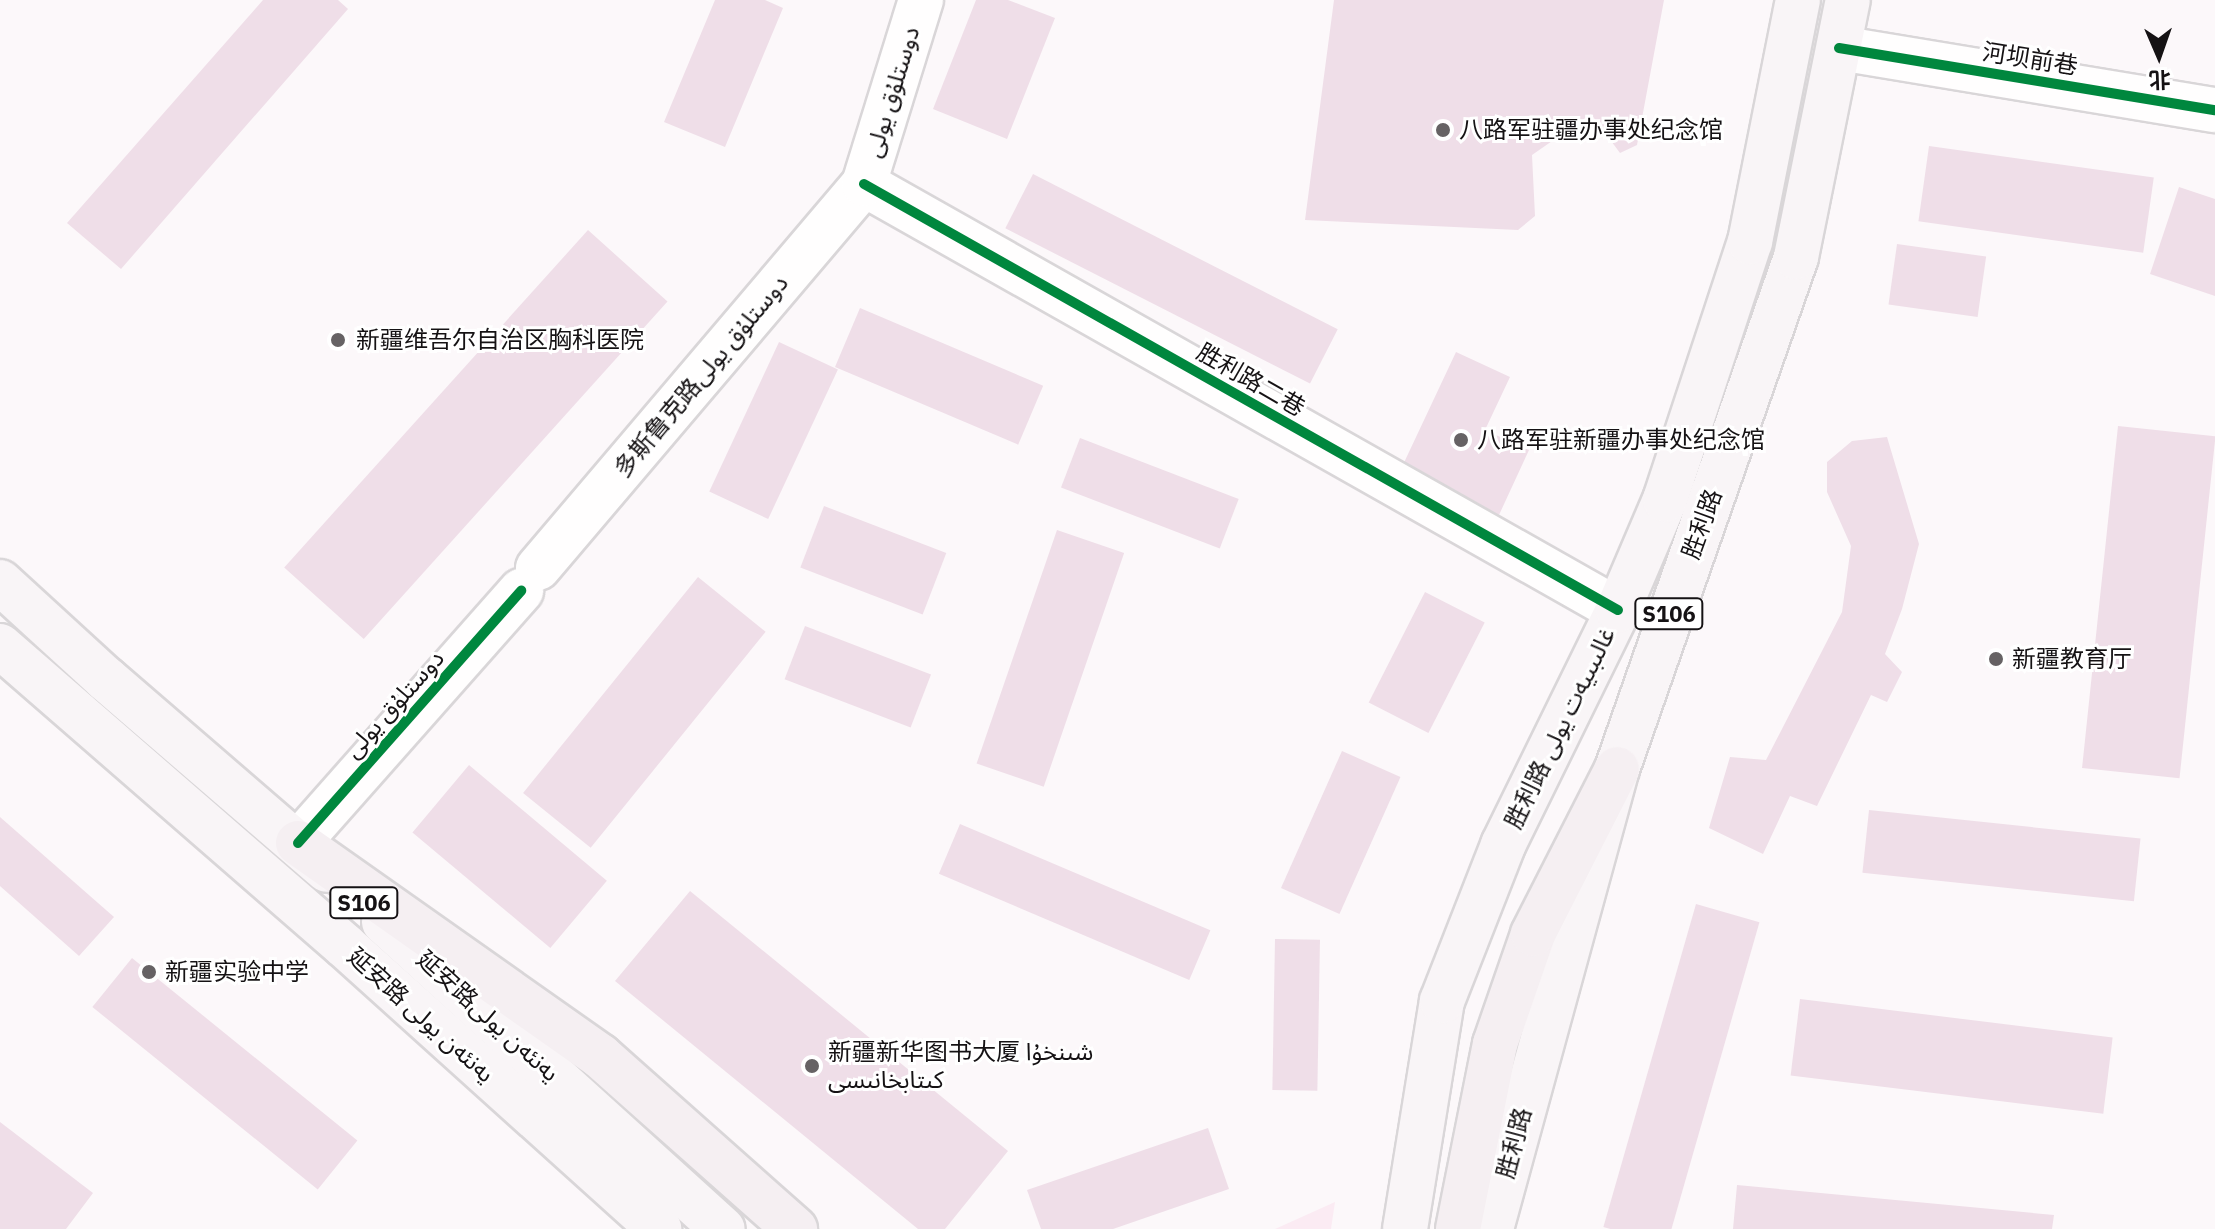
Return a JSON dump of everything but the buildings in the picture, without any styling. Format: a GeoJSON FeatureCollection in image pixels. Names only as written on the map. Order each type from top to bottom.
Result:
{"type":"FeatureCollection","features":[{"type":"Feature","properties":{"kind":"highway"},"geometry":{"type":"LineString","coordinates":[[1458,1229],[1495,1044],[1533,934],[1617,769]]}},
{"type":"Feature","properties":{"kind":"highway"},"geometry":{"type":"LineString","coordinates":[[298,843],[600,1056],[795,1229]]}},
{"type":"Feature","properties":{"kind":"main road","name":"胜利路 غالىبىيەت يولى"},"geometry":{"type":"LineString","coordinates":[[1405,1229],[1442,1001],[1503,845],[1618,610],[1665,500],[1750,242],[1798,0]]}},
{"type":"Feature","properties":{"kind":"main road","name":"胜利路"},"geometry":{"type":"LineString","coordinates":[[1491,1229],[1617,769],[1796,257],[1848,0]]}},
{"type":"Feature","properties":{"kind":"main road","name":"延安路يەنئەن يولى"},"geometry":{"type":"LineString","coordinates":[[0,582],[106,679],[298,843],[723,1229]]}},
{"type":"Feature","properties":{"kind":"main road","name":"延安路 يەنئەن يولى"},"geometry":{"type":"LineString","coordinates":[[0,646],[345,946],[659,1229]]}},
{"type":"Feature","properties":{"kind":"street","name":"دوستلۇق يولى"},"geometry":{"type":"LineString","coordinates":[[864,184],[921,0]]}},
{"type":"Feature","properties":{"kind":"street","name":"河坝前巷"},"geometry":{"type":"LineString","coordinates":[[1839,48],[2215,110]]}},
{"type":"Feature","properties":{"kind":"street","name":"多斯鲁克路دوستلۇق يولى"},"geometry":{"type":"LineString","coordinates":[[530,580],[864,184]]}},
{"type":"Feature","properties":{"kind":"street","name":"胜利路二巷"},"geometry":{"type":"LineString","coordinates":[[864,184],[1618,610]]}},
{"type":"Feature","properties":{"kind":"street","name":"دوستلۇق يولى"},"geometry":{"type":"LineString","coordinates":[[298,843],[530,580]]}},
{"type":"Feature","properties":{"kind":"shaded area"},"geometry":{"type":"Polygon","coordinates":[[[1335,1202],[1331,1229],[1275,1229],[1335,1202]]]}},
{"type":"Feature","properties":{"kind":"cycle path"},"geometry":{"type":"LineString","coordinates":[[1839,48],[2215,110]]}},
{"type":"Feature","properties":{"kind":"cycle path"},"geometry":{"type":"LineString","coordinates":[[864,184],[1618,610]]}},
{"type":"Feature","properties":{"kind":"cycle path"},"geometry":{"type":"LineString","coordinates":[[298,843],[521,591]]}},
{"type":"Feature","properties":{"kind":"place","name":"八路军驻疆办事处纪念馆"},"geometry":{"type":"Point","coordinates":[1443,130]}},
{"type":"Feature","properties":{"kind":"place","name":"新疆维吾尔自治区胸科医院"},"geometry":{"type":"Point","coordinates":[338,340]}},
{"type":"Feature","properties":{"kind":"place","name":"八路军驻新疆办事处纪念馆"},"geometry":{"type":"Point","coordinates":[1461,440]}},
{"type":"Feature","properties":{"kind":"place","name":"新疆教育厅"},"geometry":{"type":"Point","coordinates":[1996,659]}},
{"type":"Feature","properties":{"kind":"place","name":"新疆实验中学"},"geometry":{"type":"Point","coordinates":[149,972]}},
{"type":"Feature","properties":{"kind":"place","name":"新疆新华图书大厦 شىنخۇا كىتابخانىسى"},"geometry":{"type":"Point","coordinates":[812,1066]}}]}
